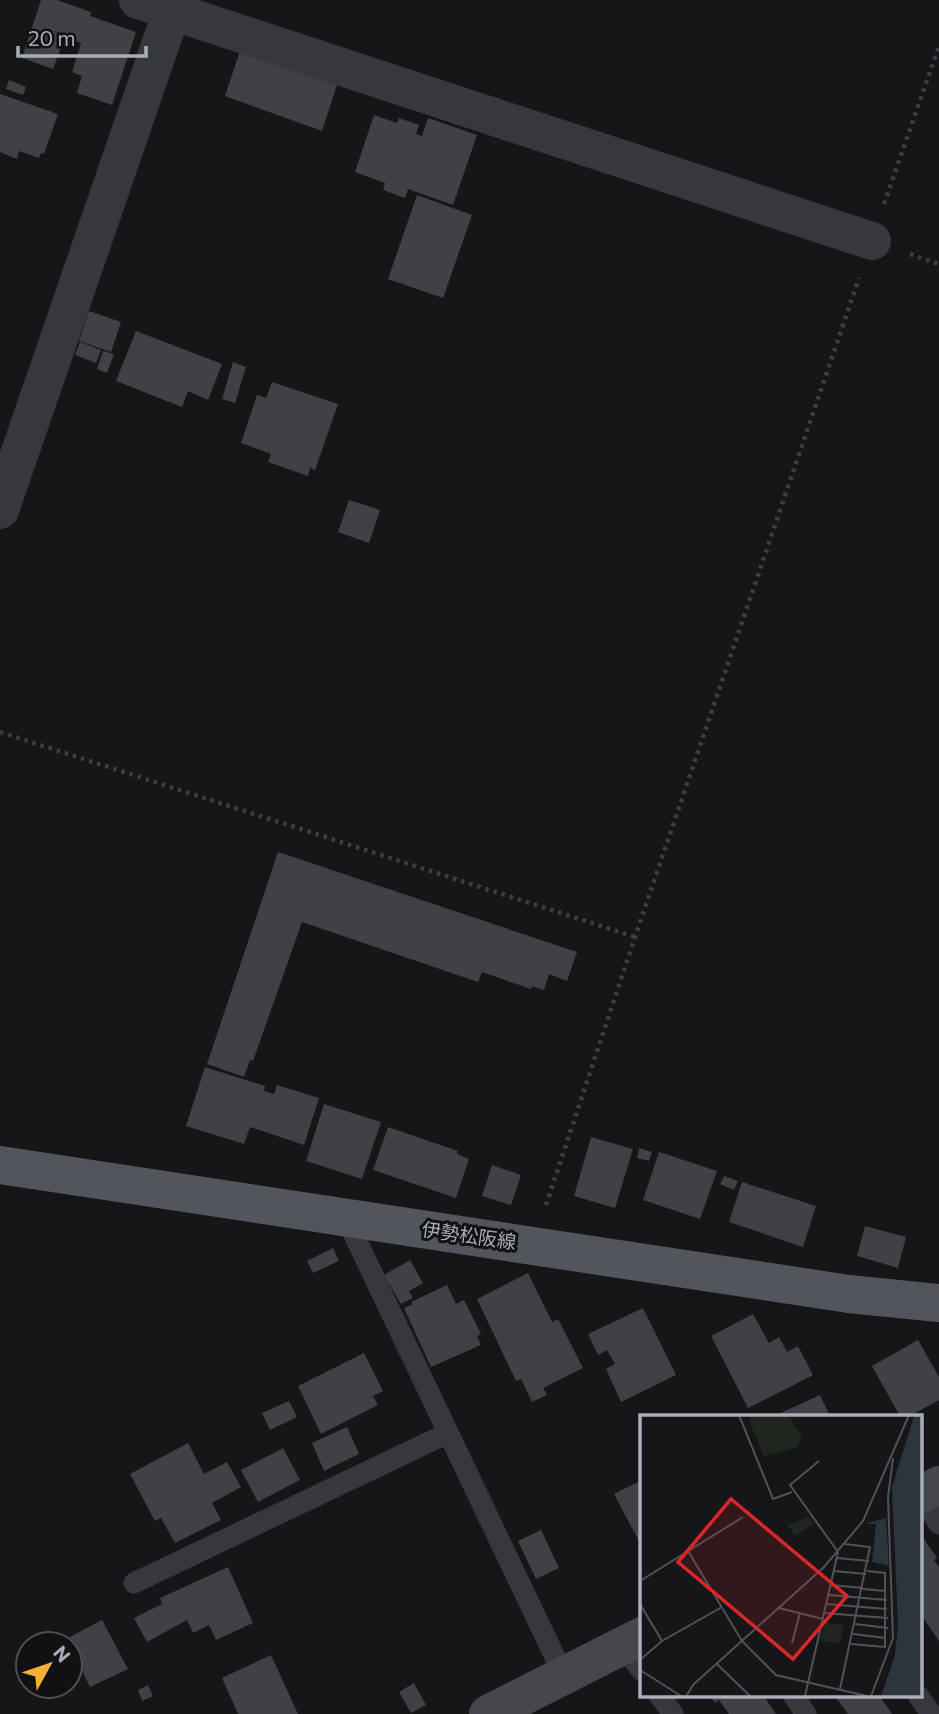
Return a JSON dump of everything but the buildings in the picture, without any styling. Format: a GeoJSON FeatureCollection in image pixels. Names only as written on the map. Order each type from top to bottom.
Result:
{"type":"FeatureCollection","features":[{"type":"Feature","properties":{"kind":"main road","name":"伊勢松阪線"},"geometry":{"type":"LineString","coordinates":[[0,1165],[849,1294],[939,1303]]}},
{"type":"Feature","properties":{"kind":"street"},"geometry":{"type":"LineString","coordinates":[[0,510],[155,6],[872,241]]}},
{"type":"Feature","properties":{"kind":"street"},"geometry":{"type":"LineString","coordinates":[[922,1494],[939,1485]]}},
{"type":"Feature","properties":{"kind":"street"},"geometry":{"type":"LineString","coordinates":[[488,1714],[564,1676],[635,1651]]}},
{"type":"Feature","properties":{"kind":"lane"},"geometry":{"type":"LineString","coordinates":[[345,1216],[564,1676]]}},
{"type":"Feature","properties":{"kind":"lane"},"geometry":{"type":"LineString","coordinates":[[134,1583],[448,1433]]}},
{"type":"Feature","properties":{"kind":"lane"},"geometry":{"type":"LineString","coordinates":[[922,1498],[939,1524]]}},
{"type":"Feature","properties":{"kind":"lane"},"geometry":{"type":"LineString","coordinates":[[660,1696],[673,1714]]}},
{"type":"Feature","properties":{"kind":"lane"},"geometry":{"type":"LineString","coordinates":[[794,1696],[806,1714]]}},
{"type":"Feature","properties":{"kind":"lane"},"geometry":{"type":"LineString","coordinates":[[919,1696],[931,1714]]}},
{"type":"Feature","properties":{"kind":"path"},"geometry":{"type":"LineString","coordinates":[[533,1244],[939,46]]}},
{"type":"Feature","properties":{"kind":"path"},"geometry":{"type":"LineString","coordinates":[[0,732],[635,937]]}}]}
